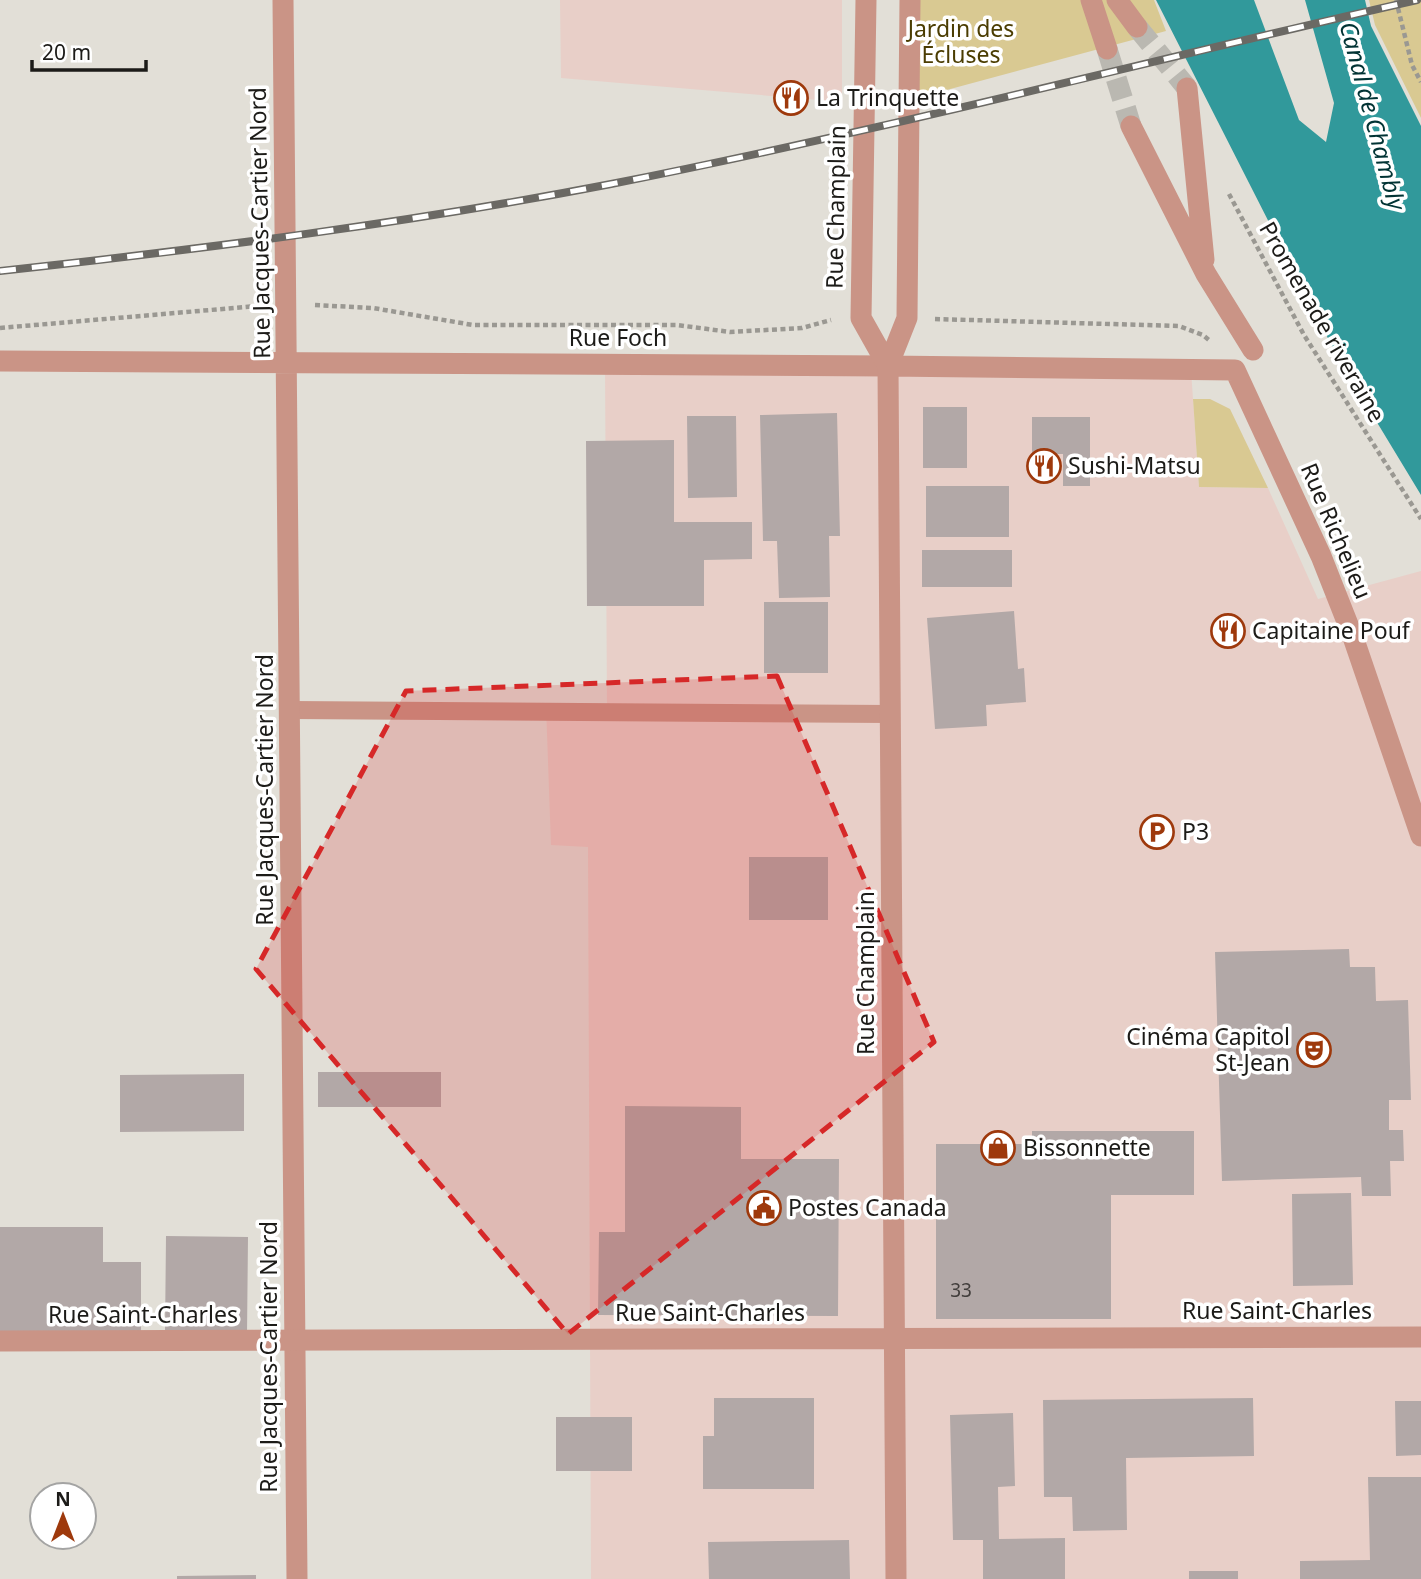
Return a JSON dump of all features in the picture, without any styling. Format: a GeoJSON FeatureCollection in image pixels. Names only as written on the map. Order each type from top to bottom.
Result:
{"type":"FeatureCollection","features":[{"type":"Feature","properties":{"kind":"street","name":"Rue Jacques-Cartier Nord"},"geometry":{"type":"LineString","coordinates":[[283,0],[297,1579]]}},
{"type":"Feature","properties":{"kind":"street","name":"Rue Champlain"},"geometry":{"type":"LineString","coordinates":[[866,0],[861,318],[888,366]]}},
{"type":"Feature","properties":{"kind":"street","name":"Rue Champlain"},"geometry":{"type":"LineString","coordinates":[[896,1579],[888,366],[907,318],[910,0]]}},
{"type":"Feature","properties":{"kind":"street"},"geometry":{"type":"LineString","coordinates":[[1091,0],[1107,49]]}},
{"type":"Feature","properties":{"kind":"street"},"geometry":{"type":"LineString","coordinates":[[1117,0],[1137,27]]}},
{"type":"Feature","properties":{"kind":"street"},"geometry":{"type":"LineString","coordinates":[[1187,88],[1206,274]]}},
{"type":"Feature","properties":{"kind":"street"},"geometry":{"type":"LineString","coordinates":[[1131,126],[1206,274],[1254,350]]}},
{"type":"Feature","properties":{"kind":"street","name":"Rue Foch"},"geometry":{"type":"LineString","coordinates":[[0,361],[1235,370]]}},
{"type":"Feature","properties":{"kind":"street","name":"Rue Richelieu"},"geometry":{"type":"LineString","coordinates":[[1235,370],[1321,556],[1353,637],[1421,836]]}},
{"type":"Feature","properties":{"kind":"street","name":"Rue Saint-Charles"},"geometry":{"type":"LineString","coordinates":[[0,1341],[1421,1337]]}},
{"type":"Feature","properties":{"kind":"lane"},"geometry":{"type":"LineString","coordinates":[[290,710],[890,714]]}},
{"type":"Feature","properties":{"kind":"path"},"geometry":{"type":"LineString","coordinates":[[1396,0],[1412,65],[1421,82]]}},
{"type":"Feature","properties":{"kind":"path","name":"Promenade riveraine"},"geometry":{"type":"LineString","coordinates":[[1223,183],[1304,335],[1421,519]]}},
{"type":"Feature","properties":{"kind":"path"},"geometry":{"type":"LineString","coordinates":[[0,328],[287,303],[373,308],[473,325],[677,325],[730,332],[802,328],[861,318]]}},
{"type":"Feature","properties":{"kind":"path"},"geometry":{"type":"LineString","coordinates":[[907,318],[1179,326],[1203,335],[1235,370]]}},
{"type":"Feature","properties":{"kind":"highlighted area"},"geometry":{"type":"Polygon","coordinates":[[[777,676],[934,1042],[568,1334],[256,969],[406,691],[777,676]]]}},
{"type":"Feature","properties":{"kind":"shaded area"},"geometry":{"type":"Polygon","coordinates":[[[560,0],[842,0],[842,102],[561,78],[560,0]]]}},
{"type":"Feature","properties":{"kind":"shaded area"},"geometry":{"type":"Polygon","coordinates":[[[605,365],[1191,370],[1199,487],[1268,488],[1318,599],[1421,571],[1421,1579],[591,1579],[588,847],[551,845],[546,705],[607,709],[605,365]]]}},
{"type":"Feature","properties":{"kind":"green space","name":"Jardin des Écluses"},"geometry":{"type":"Polygon","coordinates":[[[919,0],[1154,0],[1166,31],[917,98],[919,0]]]}},
{"type":"Feature","properties":{"kind":"green space"},"geometry":{"type":"Polygon","coordinates":[[[1369,0],[1421,0],[1421,118],[1375,25],[1369,0]]]}},
{"type":"Feature","properties":{"kind":"green space"},"geometry":{"type":"Polygon","coordinates":[[[1193,399],[1210,399],[1230,409],[1268,488],[1199,487],[1193,399]]]}},
{"type":"Feature","properties":{"kind":"water","name":"Canal de Chambly"},"geometry":{"type":"Polygon","coordinates":[[[1156,0],[1254,0],[1299,120],[1326,142],[1334,103],[1305,0],[1365,0],[1371,26],[1421,126],[1421,495],[1338,358],[1156,0]]]}},
{"type":"Feature","properties":{"kind":"building"},"geometry":{"type":"Polygon","coordinates":[[[923,407],[967,407],[967,468],[923,468],[923,407]]]}},
{"type":"Feature","properties":{"kind":"building"},"geometry":{"type":"Polygon","coordinates":[[[837,413],[840,536],[829,536],[830,597],[779,598],[777,541],[763,541],[760,415],[837,413]]]}},
{"type":"Feature","properties":{"kind":"building"},"geometry":{"type":"Polygon","coordinates":[[[687,416],[736,416],[737,497],[688,498],[687,416]]]}},
{"type":"Feature","properties":{"kind":"building"},"geometry":{"type":"Polygon","coordinates":[[[1032,417],[1090,417],[1090,486],[1063,486],[1063,454],[1032,454],[1032,417]]]}},
{"type":"Feature","properties":{"kind":"building"},"geometry":{"type":"Polygon","coordinates":[[[674,440],[674,522],[752,522],[752,559],[704,560],[704,606],[587,606],[586,441],[674,440]]]}},
{"type":"Feature","properties":{"kind":"building"},"geometry":{"type":"Polygon","coordinates":[[[926,486],[1009,486],[1009,537],[926,537],[926,486]]]}},
{"type":"Feature","properties":{"kind":"building"},"geometry":{"type":"Polygon","coordinates":[[[922,550],[1012,550],[1012,587],[922,587],[922,550]]]}},
{"type":"Feature","properties":{"kind":"building"},"geometry":{"type":"Polygon","coordinates":[[[764,602],[828,602],[828,673],[764,673],[764,602]]]}},
{"type":"Feature","properties":{"kind":"building"},"geometry":{"type":"Polygon","coordinates":[[[1014,611],[1018,669],[1024,668],[1026,702],[986,705],[987,726],[935,729],[927,618],[1014,611]]]}},
{"type":"Feature","properties":{"kind":"building"},"geometry":{"type":"Polygon","coordinates":[[[749,857],[828,857],[828,920],[749,920],[749,857]]]}},
{"type":"Feature","properties":{"kind":"building","name":"Cinéma Capitol St-Jean"},"geometry":{"type":"Polygon","coordinates":[[[1349,949],[1350,967],[1375,967],[1376,1001],[1408,1000],[1411,1100],[1389,1100],[1389,1130],[1403,1130],[1404,1161],[1390,1161],[1391,1196],[1362,1196],[1361,1177],[1222,1181],[1215,952],[1349,949]]]}},
{"type":"Feature","properties":{"kind":"building"},"geometry":{"type":"Polygon","coordinates":[[[318,1072],[441,1072],[441,1107],[318,1107],[318,1072]]]}},
{"type":"Feature","properties":{"kind":"building"},"geometry":{"type":"Polygon","coordinates":[[[244,1074],[244,1131],[120,1132],[120,1075],[244,1074]]]}},
{"type":"Feature","properties":{"kind":"building"},"geometry":{"type":"Polygon","coordinates":[[[625,1106],[741,1107],[741,1159],[839,1159],[838,1316],[598,1315],[599,1232],[625,1232],[625,1106]]]}},
{"type":"Feature","properties":{"kind":"building"},"geometry":{"type":"Polygon","coordinates":[[[1032,1131],[1194,1131],[1194,1195],[1111,1195],[1111,1319],[936,1319],[936,1144],[1032,1144],[1032,1131]]]}},
{"type":"Feature","properties":{"kind":"building"},"geometry":{"type":"Polygon","coordinates":[[[1351,1193],[1353,1285],[1293,1286],[1292,1194],[1351,1193]]]}},
{"type":"Feature","properties":{"kind":"building"},"geometry":{"type":"Polygon","coordinates":[[[0,1227],[103,1227],[103,1262],[141,1262],[141,1333],[0,1333],[0,1227]]]}},
{"type":"Feature","properties":{"kind":"building"},"geometry":{"type":"Polygon","coordinates":[[[166,1236],[248,1237],[247,1335],[165,1333],[166,1236]]]}},
{"type":"Feature","properties":{"kind":"building"},"geometry":{"type":"Polygon","coordinates":[[[714,1398],[814,1398],[814,1489],[703,1489],[703,1436],[714,1436],[714,1398]]]}},
{"type":"Feature","properties":{"kind":"building"},"geometry":{"type":"Polygon","coordinates":[[[1253,1398],[1254,1456],[1126,1458],[1127,1530],[1073,1531],[1072,1497],[1044,1497],[1043,1400],[1253,1398]]]}},
{"type":"Feature","properties":{"kind":"building"},"geometry":{"type":"Polygon","coordinates":[[[1395,1401],[1421,1401],[1421,1455],[1396,1456],[1395,1401]]]}},
{"type":"Feature","properties":{"kind":"building"},"geometry":{"type":"Polygon","coordinates":[[[1013,1413],[1015,1486],[998,1487],[999,1539],[1065,1538],[1065,1579],[983,1579],[983,1540],[953,1540],[950,1415],[1013,1413]]]}},
{"type":"Feature","properties":{"kind":"building"},"geometry":{"type":"Polygon","coordinates":[[[556,1417],[632,1417],[632,1471],[556,1471],[556,1417]]]}},
{"type":"Feature","properties":{"kind":"building"},"geometry":{"type":"Polygon","coordinates":[[[1368,1477],[1421,1477],[1421,1579],[1300,1579],[1300,1561],[1370,1560],[1368,1477]]]}},
{"type":"Feature","properties":{"kind":"building"},"geometry":{"type":"Polygon","coordinates":[[[849,1540],[850,1579],[709,1579],[708,1542],[849,1540]]]}},
{"type":"Feature","properties":{"kind":"building"},"geometry":{"type":"Polygon","coordinates":[[[1189,1571],[1238,1571],[1238,1579],[1189,1579],[1189,1571]]]}},
{"type":"Feature","properties":{"kind":"building"},"geometry":{"type":"Polygon","coordinates":[[[256,1575],[256,1579],[177,1579],[177,1576],[256,1575]]]}},
{"type":"Feature","properties":{"kind":"tunnel"},"geometry":{"type":"LineString","coordinates":[[1137,27],[1187,88]]}},
{"type":"Feature","properties":{"kind":"tunnel"},"geometry":{"type":"LineString","coordinates":[[1107,49],[1131,126]]}},
{"type":"Feature","properties":{"kind":"railway"},"geometry":{"type":"LineString","coordinates":[[0,271],[306,234],[611,184],[914,119],[1417,0]]}},
{"type":"Feature","properties":{"kind":"place","name":"La Trinquette"},"geometry":{"type":"Point","coordinates":[791,98]}},
{"type":"Feature","properties":{"kind":"place","name":"Sushi-Matsu"},"geometry":{"type":"Point","coordinates":[1044,466]}},
{"type":"Feature","properties":{"kind":"place","name":"Capitaine Pouf"},"geometry":{"type":"Point","coordinates":[1228,631]}},
{"type":"Feature","properties":{"kind":"place","name":"P3"},"geometry":{"type":"Point","coordinates":[1157,832]}},
{"type":"Feature","properties":{"kind":"place","name":"Cinéma Capitol St-Jean"},"geometry":{"type":"Point","coordinates":[1314,1050]}},
{"type":"Feature","properties":{"kind":"place","name":"Bissonnette"},"geometry":{"type":"Point","coordinates":[998,1148]}},
{"type":"Feature","properties":{"kind":"place","name":"Postes Canada"},"geometry":{"type":"Point","coordinates":[764,1208]}}]}
